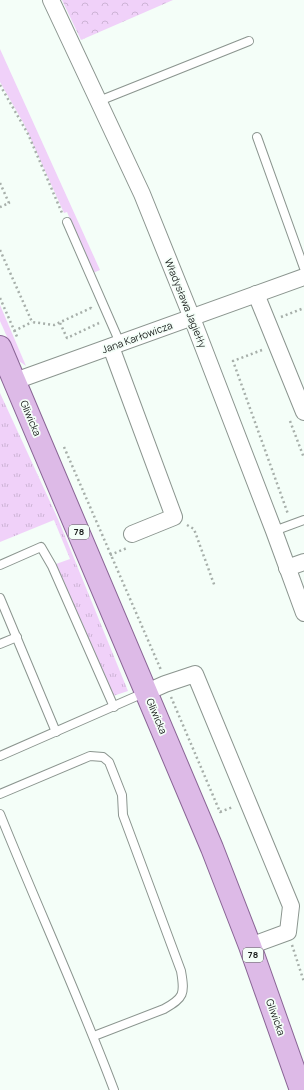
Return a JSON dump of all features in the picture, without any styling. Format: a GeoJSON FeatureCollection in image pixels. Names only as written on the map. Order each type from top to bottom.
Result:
{"type":"FeatureCollection","features":[{"type":"Feature","properties":{"kind":"main road","name":"Gliwicka"},"geometry":{"type":"LineString","coordinates":[[10,345],[15,381],[156,688],[202,821],[250,946],[300,1089]]}},
{"type":"Feature","properties":{"kind":"street","name":"Władysława Jagiełły"},"geometry":{"type":"LineString","coordinates":[[51,0],[142,194],[192,318],[304,613]]}},
{"type":"Feature","properties":{"kind":"street","name":"Jana Karłowicza"},"geometry":{"type":"LineString","coordinates":[[15,381],[304,277]]}},
{"type":"Feature","properties":{"kind":"street"},"geometry":{"type":"LineString","coordinates":[[256,294],[304,412]]}},
{"type":"Feature","properties":{"kind":"street"},"geometry":{"type":"LineString","coordinates":[[115,345],[174,517],[132,534]]}},
{"type":"Feature","properties":{"kind":"street"},"geometry":{"type":"LineString","coordinates":[[287,568],[304,562]]}},
{"type":"Feature","properties":{"kind":"street"},"geometry":{"type":"LineString","coordinates":[[156,688],[195,674],[291,906],[288,932],[250,946]]}},
{"type":"Feature","properties":{"kind":"lane"},"geometry":{"type":"LineString","coordinates":[[99,101],[249,41]]}},
{"type":"Feature","properties":{"kind":"lane"},"geometry":{"type":"LineString","coordinates":[[257,138],[304,268]]}},
{"type":"Feature","properties":{"kind":"lane"},"geometry":{"type":"LineString","coordinates":[[67,222],[109,320],[115,345]]}},
{"type":"Feature","properties":{"kind":"lane"},"geometry":{"type":"LineString","coordinates":[[274,532],[304,520]]}},
{"type":"Feature","properties":{"kind":"lane"},"geometry":{"type":"LineString","coordinates":[[0,565],[41,548],[52,566],[114,707]]}},
{"type":"Feature","properties":{"kind":"lane"},"geometry":{"type":"LineString","coordinates":[[0,598],[56,732]]}},
{"type":"Feature","properties":{"kind":"lane"},"geometry":{"type":"LineString","coordinates":[[0,644],[17,637]]}},
{"type":"Feature","properties":{"kind":"lane"},"geometry":{"type":"LineString","coordinates":[[0,756],[156,688]]}},
{"type":"Feature","properties":{"kind":"lane"},"geometry":{"type":"LineString","coordinates":[[0,794],[90,756],[103,757],[109,762],[122,795],[123,815],[181,971],[184,988],[180,997],[164,1009],[94,1036]]}},
{"type":"Feature","properties":{"kind":"lane"},"geometry":{"type":"LineString","coordinates":[[0,814],[19,863],[94,1036],[114,1090]]}},
{"type":"Feature","properties":{"kind":"path"},"geometry":{"type":"LineString","coordinates":[[0,85],[28,134],[58,203]]}},
{"type":"Feature","properties":{"kind":"path"},"geometry":{"type":"LineString","coordinates":[[0,182],[9,203],[0,207]]}},
{"type":"Feature","properties":{"kind":"path"},"geometry":{"type":"LineString","coordinates":[[0,250],[32,322]]}},
{"type":"Feature","properties":{"kind":"path"},"geometry":{"type":"LineString","coordinates":[[0,298],[14,331],[10,345]]}},
{"type":"Feature","properties":{"kind":"path"},"geometry":{"type":"LineString","coordinates":[[14,331],[32,322],[54,325],[91,308]]}},
{"type":"Feature","properties":{"kind":"path"},"geometry":{"type":"LineString","coordinates":[[60,323],[67,338],[109,320]]}},
{"type":"Feature","properties":{"kind":"path"},"geometry":{"type":"LineString","coordinates":[[263,350],[233,361],[289,516],[294,514]]}},
{"type":"Feature","properties":{"kind":"path"},"geometry":{"type":"LineString","coordinates":[[61,440],[160,668],[156,688],[220,812]]}},
{"type":"Feature","properties":{"kind":"path"},"geometry":{"type":"LineString","coordinates":[[174,517],[194,530],[216,587]]}},
{"type":"Feature","properties":{"kind":"path"},"geometry":{"type":"LineString","coordinates":[[288,932],[304,982]]}},
{"type":"Feature","properties":{"kind":"green space"},"geometry":{"type":"Polygon","coordinates":[[[62,0],[173,0],[81,40],[62,0]]]}},
{"type":"Feature","properties":{"kind":"green space"},"geometry":{"type":"Polygon","coordinates":[[[0,49],[100,270],[93,273],[67,212],[64,213],[24,124],[0,82],[0,49]]]}},
{"type":"Feature","properties":{"kind":"green space"},"geometry":{"type":"Polygon","coordinates":[[[0,305],[26,366],[16,357],[0,321],[0,305]]]}},
{"type":"Feature","properties":{"kind":"green space"},"geometry":{"type":"Polygon","coordinates":[[[0,393],[58,519],[128,691],[113,696],[56,564],[70,559],[54,520],[0,542],[0,393]]]}}]}
